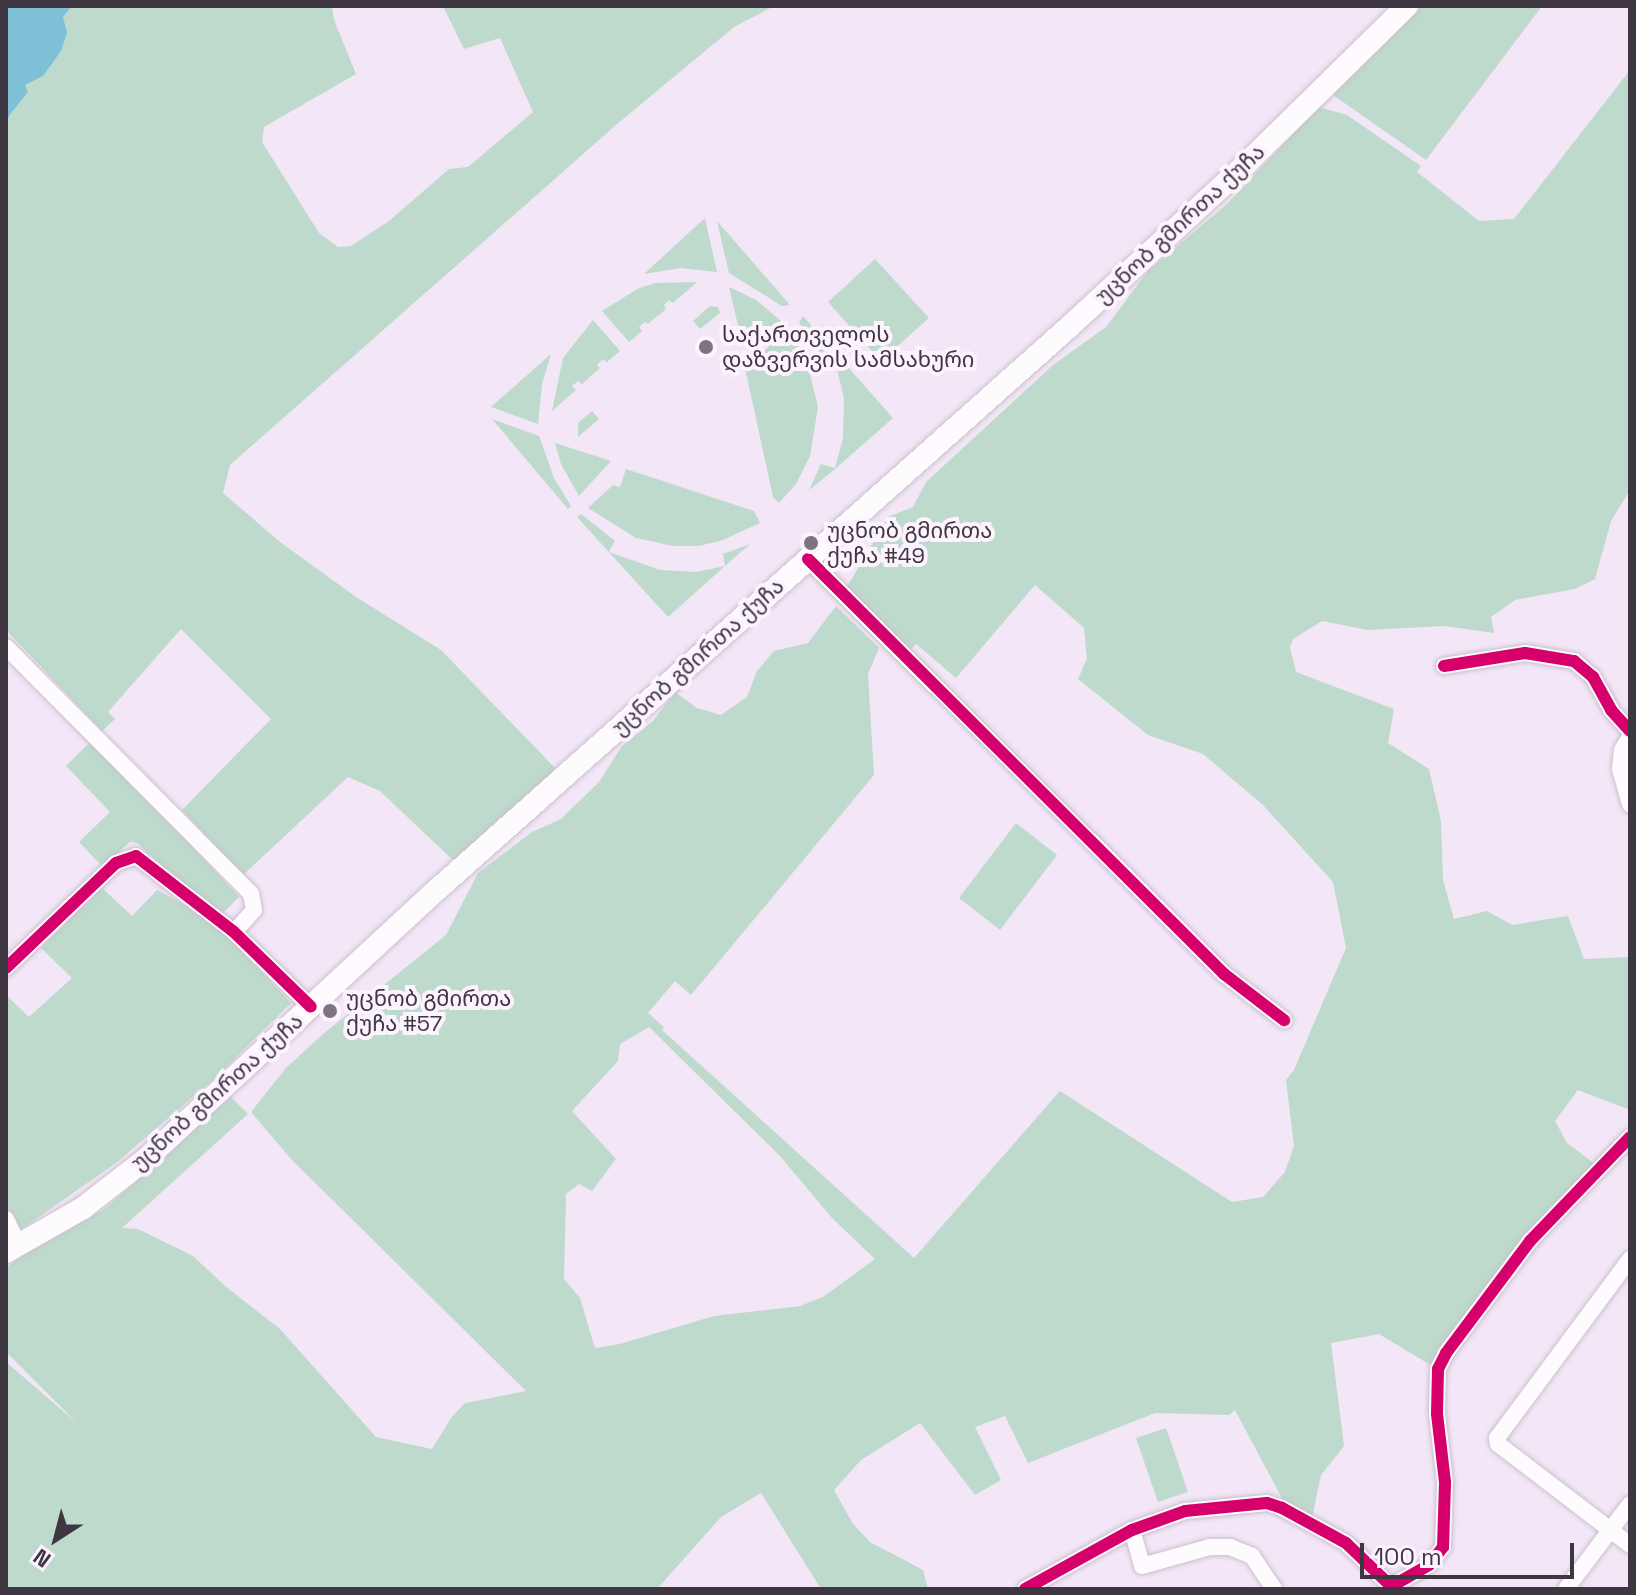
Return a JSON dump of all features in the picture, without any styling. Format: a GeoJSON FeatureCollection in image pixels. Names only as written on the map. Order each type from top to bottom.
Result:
{"type":"FeatureCollection","features":[{"type":"Feature","properties":{"kind":"main road","name":"უცნობ გმირთა ქუჩა"},"geometry":{"type":"LineString","coordinates":[[12,1249],[83,1208],[146,1159],[1191,215],[1407,6]]}},
{"type":"Feature","properties":{"kind":"street"},"geometry":{"type":"LineString","coordinates":[[808,559],[1169,920],[1213,959],[1224,974],[1284,1020]]}},
{"type":"Feature","properties":{"kind":"street"},"geometry":{"type":"LineString","coordinates":[[6,647],[251,894],[254,910],[234,932]]}},
{"type":"Feature","properties":{"kind":"street"},"geometry":{"type":"LineString","coordinates":[[1444,666],[1525,653],[1574,661],[1593,677],[1611,710],[1630,734],[1622,750],[1620,769],[1630,805]]}},
{"type":"Feature","properties":{"kind":"street"},"geometry":{"type":"LineString","coordinates":[[6,968],[116,863],[130,855],[143,859],[234,932],[311,1007]]}},
{"type":"Feature","properties":{"kind":"street"},"geometry":{"type":"LineString","coordinates":[[1025,1589],[1132,1530],[1185,1511],[1267,1503],[1346,1543],[1393,1588],[1429,1565],[1443,1547],[1445,1482],[1437,1414],[1438,1369],[1446,1353],[1530,1241],[1630,1137]]}},
{"type":"Feature","properties":{"kind":"street"},"geometry":{"type":"LineString","coordinates":[[6,1219],[12,1249]]}},
{"type":"Feature","properties":{"kind":"street"},"geometry":{"type":"LineString","coordinates":[[1630,1259],[1497,1438],[1498,1444],[1630,1545]]}},
{"type":"Feature","properties":{"kind":"street"},"geometry":{"type":"LineString","coordinates":[[1566,1589],[1630,1504]]}},
{"type":"Feature","properties":{"kind":"street"},"geometry":{"type":"LineString","coordinates":[[1132,1530],[1142,1566],[1210,1547],[1230,1547],[1252,1556],[1274,1589]]}},
{"type":"Feature","properties":{"kind":"green space"},"geometry":{"type":"Polygon","coordinates":[[[72,6],[332,6],[334,20],[356,74],[264,127],[262,142],[319,233],[338,247],[351,246],[389,221],[449,169],[468,167],[533,112],[500,38],[464,49],[443,6],[774,6],[734,27],[616,125],[230,465],[223,493],[280,542],[356,597],[441,650],[556,769],[455,862],[380,791],[348,777],[243,875],[182,810],[271,719],[181,629],[108,712],[115,719],[102,731],[6,630],[6,126],[9,116],[28,92],[24,84],[61,51],[63,17],[72,6]]]}},
{"type":"Feature","properties":{"kind":"green space"},"geometry":{"type":"Polygon","coordinates":[[[1422,6],[1542,6],[1426,160],[1333,95],[1422,6]]]}},
{"type":"Feature","properties":{"kind":"green space"},"geometry":{"type":"Polygon","coordinates":[[[1630,70],[1630,490],[1611,521],[1595,579],[1575,589],[1515,600],[1491,617],[1494,633],[1444,626],[1368,630],[1322,621],[1293,639],[1290,647],[1296,672],[1394,709],[1388,743],[1429,769],[1441,821],[1443,880],[1454,919],[1487,911],[1512,925],[1568,916],[1584,959],[1630,957],[1630,1110],[1578,1090],[1555,1121],[1567,1143],[1599,1167],[1432,1366],[1379,1334],[1331,1343],[1344,1446],[1321,1475],[1312,1518],[1285,1504],[1235,1410],[1229,1415],[1155,1413],[1028,1463],[1005,1416],[975,1427],[1001,1480],[975,1495],[920,1423],[861,1460],[834,1490],[853,1524],[870,1542],[923,1570],[928,1589],[821,1589],[761,1493],[721,1517],[657,1589],[6,1589],[6,1362],[77,1423],[6,1352],[6,1268],[106,1208],[230,1096],[248,1114],[122,1228],[138,1229],[193,1256],[225,1286],[280,1329],[376,1437],[432,1449],[451,1418],[465,1403],[526,1391],[292,1160],[251,1112],[286,1068],[323,1034],[446,935],[478,873],[532,832],[561,819],[599,782],[622,746],[653,721],[675,692],[697,708],[721,715],[747,697],[757,671],[774,651],[808,643],[836,606],[879,648],[868,674],[874,775],[691,995],[675,981],[648,1013],[664,1027],[662,1030],[914,1258],[1060,1091],[1232,1202],[1263,1197],[1285,1172],[1294,1146],[1286,1080],[1294,1070],[1346,948],[1333,882],[1263,805],[1203,754],[1148,735],[1078,679],[1087,659],[1084,628],[1035,585],[956,678],[916,644],[909,651],[847,587],[888,517],[913,507],[926,482],[1053,365],[1106,327],[1148,271],[1227,204],[1313,113],[1315,106],[1347,115],[1421,166],[1417,172],[1479,221],[1514,219],[1630,70]],[[649,1027],[620,1044],[618,1061],[572,1111],[616,1159],[592,1191],[579,1184],[566,1194],[564,1279],[580,1298],[595,1348],[620,1344],[714,1316],[800,1306],[823,1297],[875,1259],[832,1218],[780,1156],[649,1027]]]}},
{"type":"Feature","properties":{"kind":"green space"},"geometry":{"type":"Polygon","coordinates":[[[705,218],[717,272],[681,268],[644,274],[705,218]]]}},
{"type":"Feature","properties":{"kind":"green space"},"geometry":{"type":"Polygon","coordinates":[[[717,221],[790,305],[782,306],[729,273],[717,221]]]}},
{"type":"Feature","properties":{"kind":"green space"},"geometry":{"type":"Polygon","coordinates":[[[875,259],[929,318],[881,361],[828,302],[875,259]]]}},
{"type":"Feature","properties":{"kind":"green space"},"geometry":{"type":"Polygon","coordinates":[[[697,282],[673,303],[669,300],[664,305],[666,309],[648,324],[645,322],[639,327],[642,331],[629,342],[602,311],[639,288],[656,283],[697,282]]]}},
{"type":"Feature","properties":{"kind":"green space"},"geometry":{"type":"Polygon","coordinates":[[[729,287],[756,300],[781,321],[758,340],[738,325],[729,287]]]}},
{"type":"Feature","properties":{"kind":"green space"},"geometry":{"type":"Polygon","coordinates":[[[710,306],[718,307],[720,313],[700,329],[693,321],[710,306]]]}},
{"type":"Feature","properties":{"kind":"green space"},"geometry":{"type":"Polygon","coordinates":[[[803,316],[893,418],[835,469],[809,490],[821,464],[835,468],[843,438],[844,398],[831,348],[819,354],[799,322],[803,316]]]}},
{"type":"Feature","properties":{"kind":"green space"},"geometry":{"type":"Polygon","coordinates":[[[593,320],[620,351],[607,362],[603,359],[597,365],[600,368],[582,384],[578,381],[572,386],[576,390],[552,411],[563,358],[593,320]]]}},
{"type":"Feature","properties":{"kind":"green space"},"geometry":{"type":"Polygon","coordinates":[[[788,329],[806,358],[818,407],[810,456],[796,484],[779,503],[773,497],[745,368],[764,361],[765,350],[788,329]]]}},
{"type":"Feature","properties":{"kind":"green space"},"geometry":{"type":"Polygon","coordinates":[[[551,354],[542,384],[538,424],[491,407],[551,354]]]}},
{"type":"Feature","properties":{"kind":"green space"},"geometry":{"type":"Polygon","coordinates":[[[592,411],[599,419],[578,437],[578,423],[592,411]]]}},
{"type":"Feature","properties":{"kind":"green space"},"geometry":{"type":"Polygon","coordinates":[[[492,419],[539,436],[554,478],[571,506],[568,509],[492,419]]]}},
{"type":"Feature","properties":{"kind":"green space"},"geometry":{"type":"Polygon","coordinates":[[[555,443],[611,461],[579,496],[561,464],[555,443]]]}},
{"type":"Feature","properties":{"kind":"green space"},"geometry":{"type":"Polygon","coordinates":[[[626,469],[754,511],[760,523],[723,540],[699,546],[673,546],[636,538],[588,508],[613,485],[620,487],[626,469]]]}},
{"type":"Feature","properties":{"kind":"green space"},"geometry":{"type":"Polygon","coordinates":[[[581,514],[615,541],[609,552],[660,570],[696,572],[725,566],[668,617],[577,517],[581,514]]]}},
{"type":"Feature","properties":{"kind":"green space"},"geometry":{"type":"Polygon","coordinates":[[[750,544],[725,566],[723,554],[750,544]]]}},
{"type":"Feature","properties":{"kind":"green space"},"geometry":{"type":"Polygon","coordinates":[[[93,739],[239,897],[219,917],[137,843],[130,842],[102,866],[79,842],[110,812],[66,766],[93,739]]]}},
{"type":"Feature","properties":{"kind":"green space"},"geometry":{"type":"Polygon","coordinates":[[[1016,823],[1057,855],[1000,930],[959,898],[1016,823]]]}},
{"type":"Feature","properties":{"kind":"green space"},"geometry":{"type":"Polygon","coordinates":[[[101,887],[132,916],[157,890],[187,906],[225,933],[291,1003],[216,1077],[116,1163],[6,1237],[6,995],[29,1017],[72,978],[41,948],[101,887]]]}},
{"type":"Feature","properties":{"kind":"green space"},"geometry":{"type":"Polygon","coordinates":[[[1166,1428],[1188,1492],[1158,1502],[1136,1438],[1166,1428]]]}},
{"type":"Feature","properties":{"kind":"water"},"geometry":{"type":"Polygon","coordinates":[[[6,6],[72,6],[63,17],[67,33],[61,51],[43,76],[25,85],[28,92],[9,116],[6,126],[6,6]]]}},
{"type":"Feature","properties":{"kind":"cycle path"},"geometry":{"type":"LineString","coordinates":[[808,559],[1224,974],[1284,1020]]}},
{"type":"Feature","properties":{"kind":"cycle path"},"geometry":{"type":"LineString","coordinates":[[1444,666],[1525,653],[1574,661],[1593,677],[1611,710],[1630,731]]}},
{"type":"Feature","properties":{"kind":"cycle path"},"geometry":{"type":"LineString","coordinates":[[6,968],[116,863],[136,856],[234,932],[311,1007]]}},
{"type":"Feature","properties":{"kind":"cycle path"},"geometry":{"type":"LineString","coordinates":[[1392,1586],[1429,1565],[1443,1547],[1445,1482],[1437,1414],[1438,1369],[1446,1353],[1530,1241],[1630,1137]]}},
{"type":"Feature","properties":{"kind":"cycle path"},"geometry":{"type":"LineString","coordinates":[[1025,1589],[1132,1530],[1185,1511],[1267,1503],[1346,1543],[1394,1589]]}},
{"type":"Feature","properties":{"kind":"place","name":"საქართველოს დაზვერვის სამსახური"},"geometry":{"type":"Point","coordinates":[706,347]}},
{"type":"Feature","properties":{"kind":"place","name":"უცნობ გმირთა ქუჩა #49"},"geometry":{"type":"Point","coordinates":[811,543]}},
{"type":"Feature","properties":{"kind":"place","name":"უცნობ გმირთა ქუჩა #57"},"geometry":{"type":"Point","coordinates":[330,1011]}}]}
